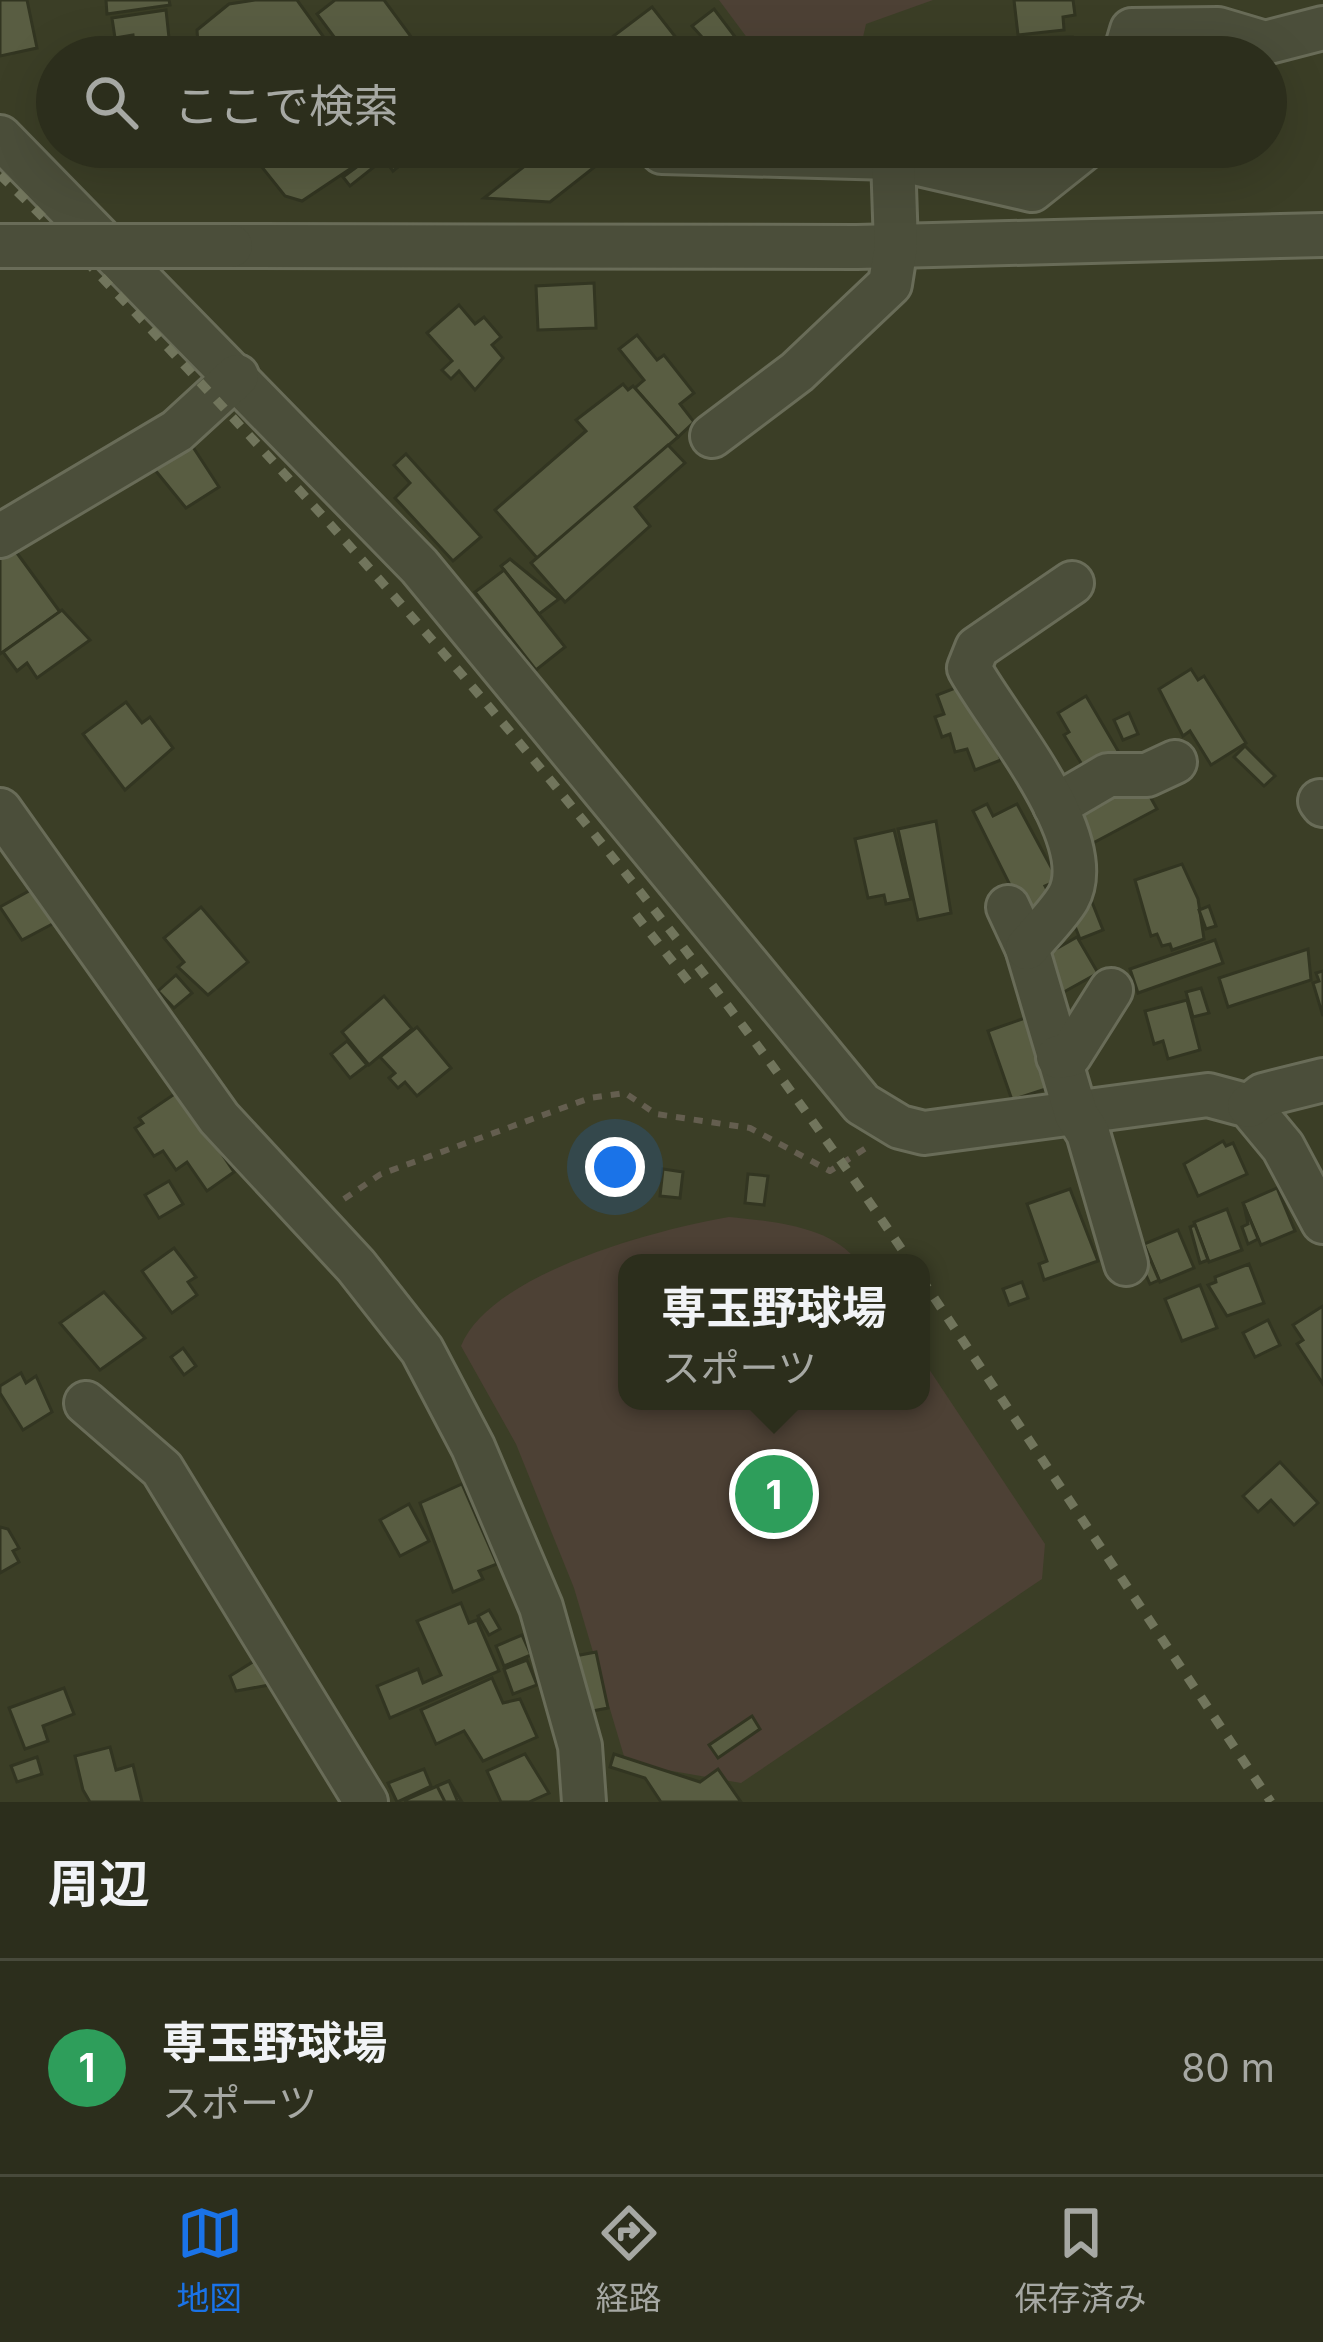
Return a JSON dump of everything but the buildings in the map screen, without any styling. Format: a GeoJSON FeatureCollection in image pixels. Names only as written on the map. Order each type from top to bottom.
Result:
{"type":"FeatureCollection","features":[{"type":"Feature","properties":{"kind":"street"},"geometry":{"type":"LineString","coordinates":[[1130,36],[1132,30],[1218,28],[1243,36]]}},
{"type":"Feature","properties":{"kind":"street"},"geometry":{"type":"LineString","coordinates":[[1287,37],[1323,28]]}},
{"type":"Feature","properties":{"kind":"street"},"geometry":{"type":"LineString","coordinates":[[0,137],[419,566],[862,1103],[900,1127],[924,1133],[1208,1095],[1249,1106],[1283,1147],[1323,1222]]}},
{"type":"Feature","properties":{"kind":"street"},"geometry":{"type":"LineString","coordinates":[[712,436],[797,372],[890,284],[896,246],[892,168]]}},
{"type":"Feature","properties":{"kind":"street"},"geometry":{"type":"LineString","coordinates":[[936,168],[1032,190],[1060,168]]}},
{"type":"Feature","properties":{"kind":"street"},"geometry":{"type":"LineString","coordinates":[[0,246],[896,246],[1323,235]]}},
{"type":"Feature","properties":{"kind":"street"},"geometry":{"type":"LineString","coordinates":[[0,536],[177,430],[237,376]]}},
{"type":"Feature","properties":{"kind":"street"},"geometry":{"type":"LineString","coordinates":[[1027,948],[1068,898],[1076,875],[1055,806],[969,668],[977,648],[1072,583]]}},
{"type":"Feature","properties":{"kind":"street"},"geometry":{"type":"LineString","coordinates":[[1055,806],[1108,775],[1147,776],[1174,762]]}},
{"type":"Feature","properties":{"kind":"street"},"geometry":{"type":"LineString","coordinates":[[0,810],[219,1118],[314,1220],[422,1350],[473,1447],[542,1606],[580,1746],[584,1802]]}},
{"type":"Feature","properties":{"kind":"street"},"geometry":{"type":"LineString","coordinates":[[1008,908],[1027,948],[1126,1264]]}},
{"type":"Feature","properties":{"kind":"street"},"geometry":{"type":"LineString","coordinates":[[1058,1057],[1070,1055],[1111,990]]}},
{"type":"Feature","properties":{"kind":"street"},"geometry":{"type":"LineString","coordinates":[[1249,1106],[1263,1095],[1323,1080]]}},
{"type":"Feature","properties":{"kind":"street"},"geometry":{"type":"LineString","coordinates":[[86,1403],[162,1469],[366,1802]]}},
{"type":"Feature","properties":{"kind":"path"},"geometry":{"type":"LineString","coordinates":[[314,1220],[381,1174],[590,1098],[625,1093],[656,1114],[750,1128],[830,1171],[900,1127]]}},
{"type":"Feature","properties":{"kind":"shaded area"},"geometry":{"type":"Polygon","coordinates":[[[719,0],[933,0],[866,24],[863,36],[746,36],[719,0]]]}},
{"type":"Feature","properties":{"kind":"shaded area"},"geometry":{"type":"Polygon","coordinates":[[[729,1217],[817,1233],[850,1254],[618,1254],[618,1410],[930,1410],[930,1371],[1045,1544],[1042,1579],[741,1783],[626,1763],[574,1588],[516,1444],[461,1346],[478,1320],[540,1276],[661,1232],[729,1217]]]}},
{"type":"Feature","properties":{"kind":"railway"},"geometry":{"type":"LineString","coordinates":[[0,175],[258,445],[517,740],[760,1049],[905,1254]]}},
{"type":"Feature","properties":{"kind":"railway"},"geometry":{"type":"LineString","coordinates":[[636,915],[688,981]]}},
{"type":"Feature","properties":{"kind":"railway"},"geometry":{"type":"LineString","coordinates":[[930,1291],[1271,1802]]}},
{"type":"Feature","properties":{"kind":"place","name":"専玉野球場"},"geometry":{"type":"Point","coordinates":[774,1494]}}]}
